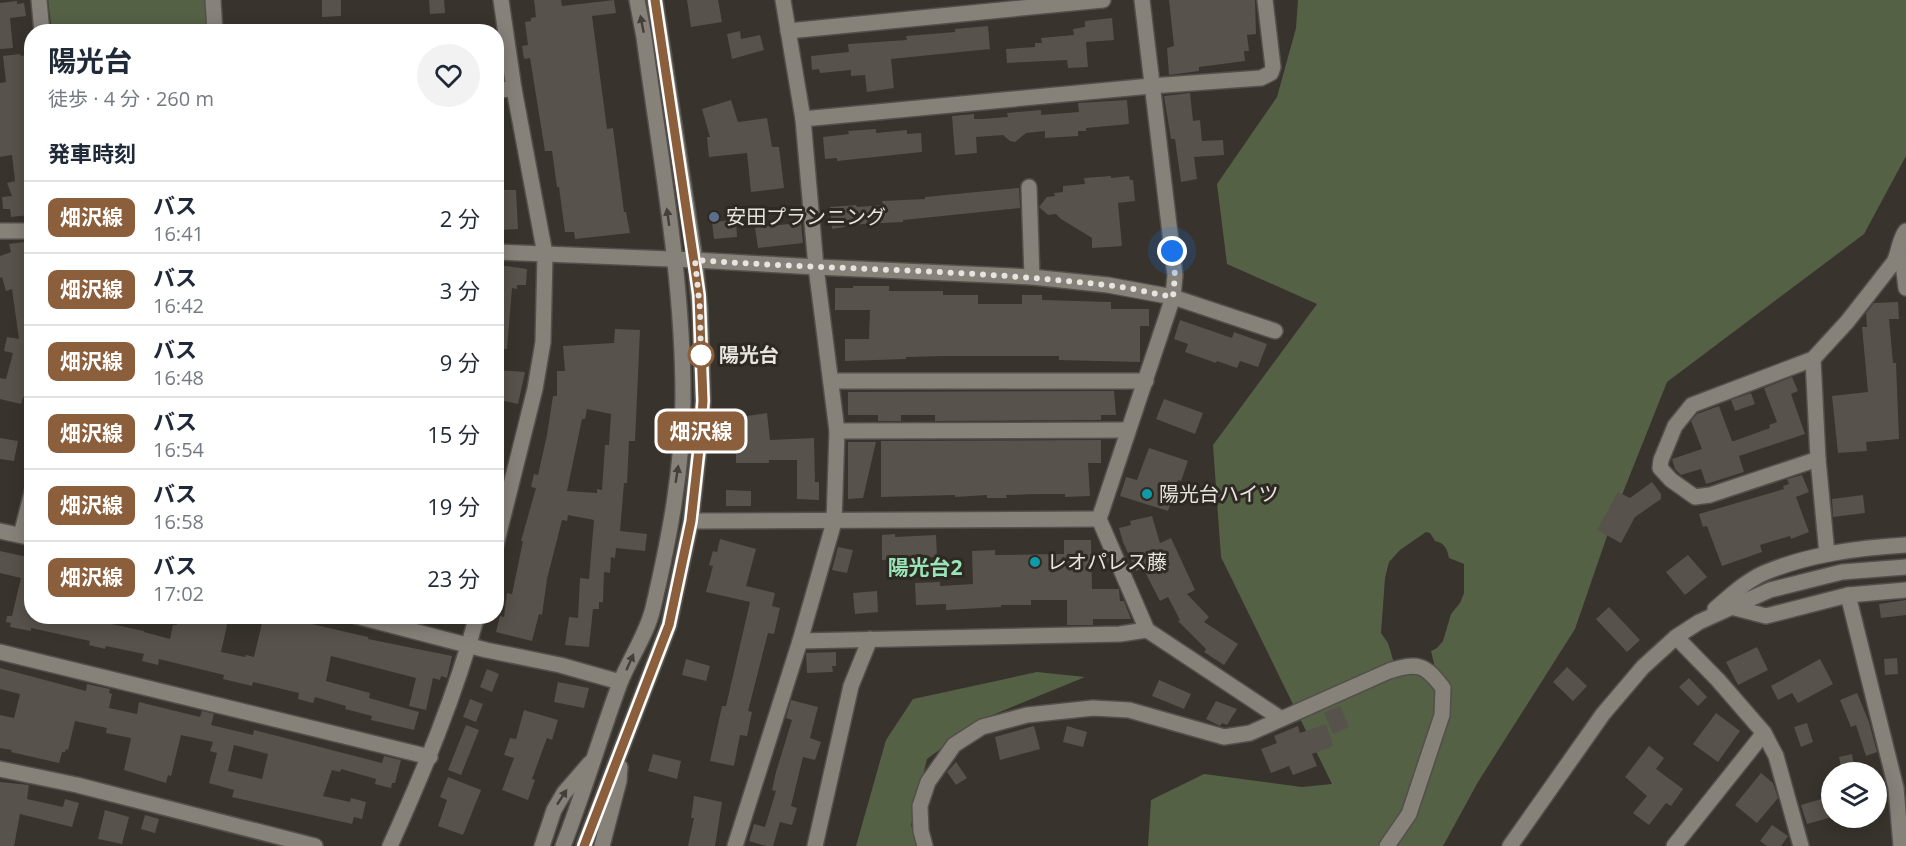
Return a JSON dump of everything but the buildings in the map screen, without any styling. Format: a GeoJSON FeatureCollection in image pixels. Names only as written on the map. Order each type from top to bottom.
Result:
{"type":"FeatureCollection","features":[{"type":"Feature","properties":{"kind":"street"},"geometry":{"type":"LineString","coordinates":[[39,0],[41,24]]}},
{"type":"Feature","properties":{"kind":"street"},"geometry":{"type":"LineString","coordinates":[[213,0],[214,24]]}},
{"type":"Feature","properties":{"kind":"street"},"geometry":{"type":"LineString","coordinates":[[501,0],[514,89],[544,254],[543,342],[535,389],[504,513]]}},
{"type":"Feature","properties":{"kind":"street"},"geometry":{"type":"LineString","coordinates":[[563,846],[621,682],[652,612],[668,536],[679,463],[683,398],[674,260],[644,36],[637,0]]}},
{"type":"Feature","properties":{"kind":"street"},"geometry":{"type":"LineString","coordinates":[[584,846],[669,625],[691,521],[703,401],[700,309],[695,260],[655,0]]}},
{"type":"Feature","properties":{"kind":"street"},"geometry":{"type":"LineString","coordinates":[[735,846],[800,641],[834,522],[837,431],[816,267],[803,119],[783,0]]}},
{"type":"Feature","properties":{"kind":"street"},"geometry":{"type":"LineString","coordinates":[[788,31],[1103,0]]}},
{"type":"Feature","properties":{"kind":"street"},"geometry":{"type":"LineString","coordinates":[[1142,0],[1175,275],[1173,297],[1099,519],[1147,630],[1280,718]]}},
{"type":"Feature","properties":{"kind":"street"},"geometry":{"type":"LineString","coordinates":[[803,119],[1267,76],[1273,67],[1265,0]]}},
{"type":"Feature","properties":{"kind":"street"},"geometry":{"type":"LineString","coordinates":[[504,90],[514,89]]}},
{"type":"Feature","properties":{"kind":"street"},"geometry":{"type":"LineString","coordinates":[[1029,187],[1032,277]]}},
{"type":"Feature","properties":{"kind":"street"},"geometry":{"type":"LineString","coordinates":[[0,231],[24,231]]}},
{"type":"Feature","properties":{"kind":"street"},"geometry":{"type":"LineString","coordinates":[[1818,459],[1710,495],[1695,497],[1671,480],[1660,468],[1661,460],[1676,426],[1692,405],[1813,359],[1847,322],[1894,262],[1900,252],[1902,236],[1906,231]]}},
{"type":"Feature","properties":{"kind":"street"},"geometry":{"type":"LineString","coordinates":[[504,252],[1032,277],[1108,285],[1173,297],[1275,331]]}},
{"type":"Feature","properties":{"kind":"street"},"geometry":{"type":"LineString","coordinates":[[1900,252],[1906,288]]}},
{"type":"Feature","properties":{"kind":"street"},"geometry":{"type":"LineString","coordinates":[[1813,359],[1818,459],[1827,554]]}},
{"type":"Feature","properties":{"kind":"street"},"geometry":{"type":"LineString","coordinates":[[831,381],[1146,381]]}},
{"type":"Feature","properties":{"kind":"street"},"geometry":{"type":"LineString","coordinates":[[837,431],[1128,430]]}},
{"type":"Feature","properties":{"kind":"street"},"geometry":{"type":"LineString","coordinates":[[691,521],[1099,519]]}},
{"type":"Feature","properties":{"kind":"street"},"geometry":{"type":"LineString","coordinates":[[0,531],[24,536]]}},
{"type":"Feature","properties":{"kind":"street"},"geometry":{"type":"LineString","coordinates":[[1510,846],[1554,780],[1603,714],[1643,667],[1676,637],[1764,573],[1827,554],[1906,545]]}},
{"type":"Feature","properties":{"kind":"street"},"geometry":{"type":"LineString","coordinates":[[1699,622],[1770,590],[1810,579],[1842,572],[1906,567]]}},
{"type":"Feature","properties":{"kind":"street"},"geometry":{"type":"LineString","coordinates":[[1731,607],[1766,616],[1848,595],[1906,590]]}},
{"type":"Feature","properties":{"kind":"street"},"geometry":{"type":"LineString","coordinates":[[1848,595],[1896,788],[1901,846]]}},
{"type":"Feature","properties":{"kind":"street"},"geometry":{"type":"LineString","coordinates":[[387,624],[469,645],[541,660],[621,682]]}},
{"type":"Feature","properties":{"kind":"street"},"geometry":{"type":"LineString","coordinates":[[390,846],[430,757],[475,624]]}},
{"type":"Feature","properties":{"kind":"street"},"geometry":{"type":"LineString","coordinates":[[800,641],[1120,634],[1147,630]]}},
{"type":"Feature","properties":{"kind":"street"},"geometry":{"type":"LineString","coordinates":[[1676,637],[1718,680],[1764,733],[1776,756],[1801,846]]}},
{"type":"Feature","properties":{"kind":"street"},"geometry":{"type":"LineString","coordinates":[[815,846],[851,686],[870,639]]}},
{"type":"Feature","properties":{"kind":"street"},"geometry":{"type":"LineString","coordinates":[[0,652],[430,757]]}},
{"type":"Feature","properties":{"kind":"street"},"geometry":{"type":"LineString","coordinates":[[925,846],[921,831],[920,806],[928,782],[954,745],[982,727],[1027,715],[1093,708],[1130,710],[1224,738],[1250,733],[1389,671],[1409,665],[1424,667],[1443,688],[1442,715],[1409,814],[1387,846]]}},
{"type":"Feature","properties":{"kind":"street"},"geometry":{"type":"LineString","coordinates":[[1674,846],[1764,733]]}},
{"type":"Feature","properties":{"kind":"street"},"geometry":{"type":"LineString","coordinates":[[602,846],[619,781],[622,743]]}},
{"type":"Feature","properties":{"kind":"street"},"geometry":{"type":"LineString","coordinates":[[542,846],[559,801],[596,756]]}},
{"type":"Feature","properties":{"kind":"street"},"geometry":{"type":"LineString","coordinates":[[0,769],[77,785],[315,846]]}},
{"type":"Feature","properties":{"kind":"green space"},"geometry":{"type":"Polygon","coordinates":[[[48,0],[208,0],[209,24],[51,24],[48,0]]]}},
{"type":"Feature","properties":{"kind":"green space"},"geometry":{"type":"Polygon","coordinates":[[[1298,0],[1906,0],[1906,156],[1864,234],[1667,382],[1616,510],[1575,629],[1478,782],[1443,846],[1148,846],[1151,800],[1204,774],[1302,787],[1332,784],[1221,557],[1213,445],[1317,304],[1227,264],[1217,184],[1277,97],[1296,28],[1298,0]],[[1426,532],[1400,550],[1389,562],[1385,578],[1381,633],[1388,643],[1394,663],[1408,667],[1430,682],[1435,668],[1431,651],[1443,641],[1451,614],[1460,603],[1464,593],[1464,564],[1449,558],[1445,547],[1435,541],[1430,533],[1426,532]]]}},
{"type":"Feature","properties":{"kind":"green space"},"geometry":{"type":"Polygon","coordinates":[[[1037,672],[1085,677],[978,721],[927,759],[911,825],[917,846],[856,846],[886,740],[913,699],[1037,672]]]}},
{"type":"Feature","properties":{"kind":"bus line","name":"畑沢線"},"geometry":{"type":"LineString","coordinates":[[584,846],[669,625],[691,521],[700,440],[703,401],[699,295],[655,0]]}},
{"type":"Feature","properties":{"kind":"place","name":"安田プランニング"},"geometry":{"type":"Point","coordinates":[714,217]}},
{"type":"Feature","properties":{"kind":"place","name":"陽光台"},"geometry":{"type":"Point","coordinates":[701,355]}},
{"type":"Feature","properties":{"kind":"place","name":"陽光台ハイツ"},"geometry":{"type":"Point","coordinates":[1147,494]}},
{"type":"Feature","properties":{"kind":"place","name":"レオパレス藤"},"geometry":{"type":"Point","coordinates":[1035,562]}},
{"type":"Feature","properties":{"kind":"district","name":"陽光台2"},"geometry":{"type":"Point","coordinates":[925,568]}},
{"type":"Feature","properties":{"kind":"route"},"geometry":{"type":"LineString","coordinates":[[701,355],[701,363],[700,309],[695,260],[1032,277],[1108,285],[1173,297],[1175,275],[1172,251]]}}]}
